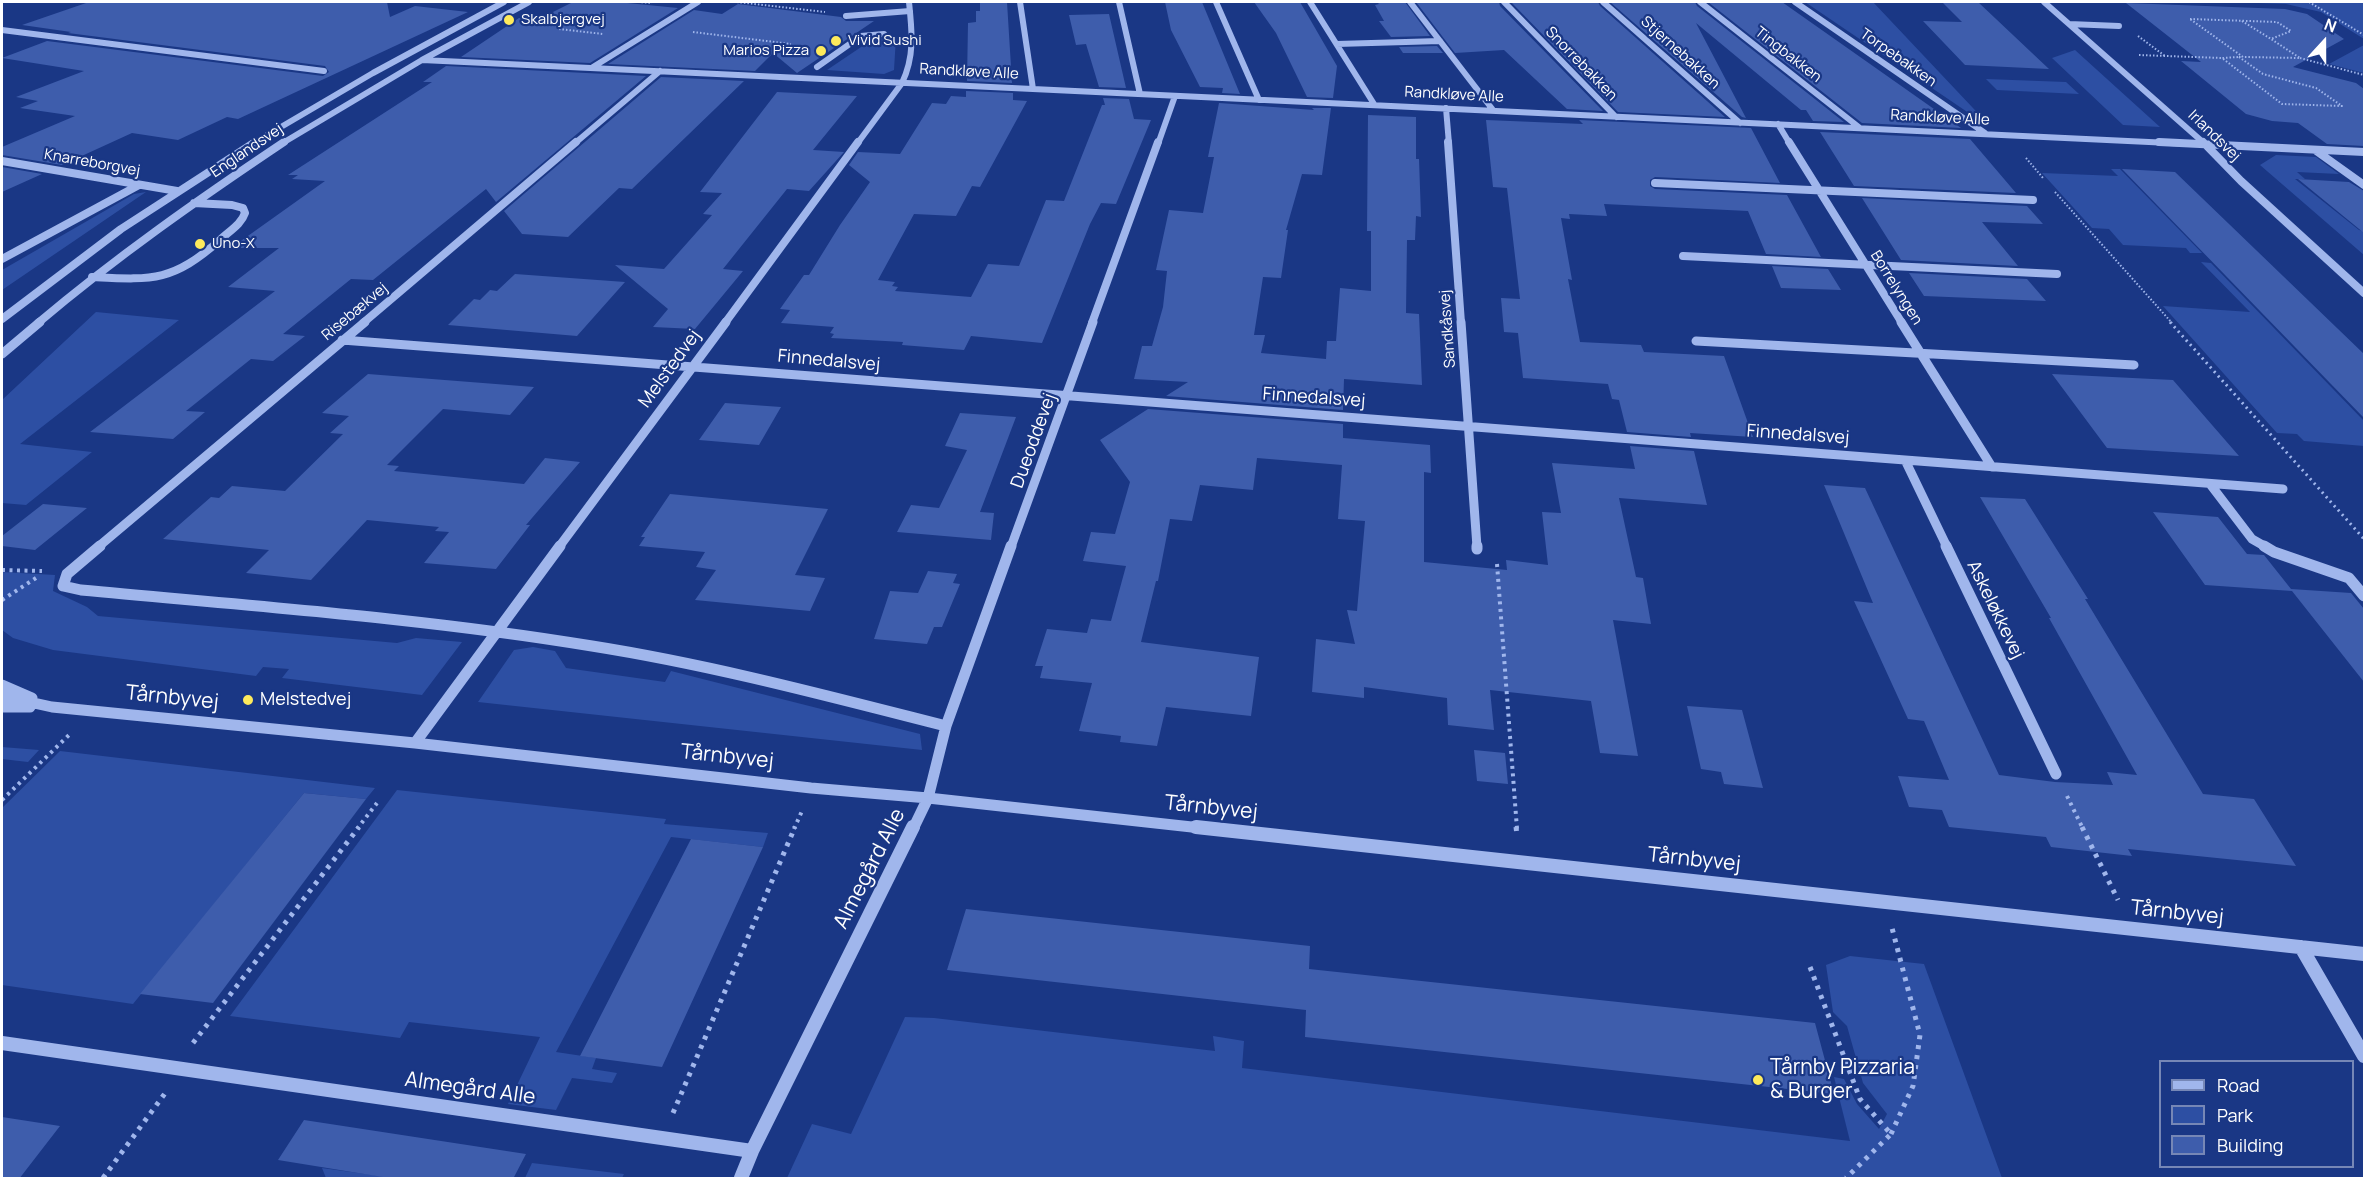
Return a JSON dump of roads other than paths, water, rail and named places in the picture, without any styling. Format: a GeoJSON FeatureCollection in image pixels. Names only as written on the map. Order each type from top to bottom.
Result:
{"type":"FeatureCollection","features":[{"type":"Feature","properties":{"kind":"street","name":"Englandsvej"},"geometry":{"type":"LineString","coordinates":[[2,319],[51,278],[177,191],[275,128],[504,2]]}},
{"type":"Feature","properties":{"kind":"street","name":"Englandsvej"},"geometry":{"type":"LineString","coordinates":[[2,354],[92,277],[194,203],[290,138],[422,60],[529,2]]}},
{"type":"Feature","properties":{"kind":"street"},"geometry":{"type":"LineString","coordinates":[[592,68],[698,2]]}},
{"type":"Feature","properties":{"kind":"street"},"geometry":{"type":"LineString","coordinates":[[1020,2],[1033,89]]}},
{"type":"Feature","properties":{"kind":"street"},"geometry":{"type":"LineString","coordinates":[[1119,2],[1140,94]]}},
{"type":"Feature","properties":{"kind":"street"},"geometry":{"type":"LineString","coordinates":[[1216,2],[1259,100]]}},
{"type":"Feature","properties":{"kind":"street"},"geometry":{"type":"LineString","coordinates":[[1310,2],[1374,104]]}},
{"type":"Feature","properties":{"kind":"street"},"geometry":{"type":"LineString","coordinates":[[1410,2],[1493,110]]}},
{"type":"Feature","properties":{"kind":"street","name":"Snorrebakken"},"geometry":{"type":"LineString","coordinates":[[1504,2],[1616,117]]}},
{"type":"Feature","properties":{"kind":"street","name":"Stjernebakken"},"geometry":{"type":"LineString","coordinates":[[1604,2],[1740,123]]}},
{"type":"Feature","properties":{"kind":"street","name":"Tingbakken"},"geometry":{"type":"LineString","coordinates":[[1700,2],[1860,128]]}},
{"type":"Feature","properties":{"kind":"street","name":"Torpebakken"},"geometry":{"type":"LineString","coordinates":[[1795,2],[1987,134]]}},
{"type":"Feature","properties":{"kind":"street","name":"Irlandsvej"},"geometry":{"type":"LineString","coordinates":[[2044,2],[2206,145],[2241,181],[2364,292]]}},
{"type":"Feature","properties":{"kind":"street"},"geometry":{"type":"LineString","coordinates":[[846,16],[909,6]]}},
{"type":"Feature","properties":{"kind":"street","name":"Melstedvej"},"geometry":{"type":"LineString","coordinates":[[415,743],[902,83],[911,65],[912,56],[909,6]]}},
{"type":"Feature","properties":{"kind":"street"},"geometry":{"type":"LineString","coordinates":[[2069,24],[2119,26]]}},
{"type":"Feature","properties":{"kind":"street"},"geometry":{"type":"LineString","coordinates":[[2,30],[324,71]]}},
{"type":"Feature","properties":{"kind":"street"},"geometry":{"type":"LineString","coordinates":[[817,66],[861,36],[884,34]]}},
{"type":"Feature","properties":{"kind":"street"},"geometry":{"type":"LineString","coordinates":[[1338,44],[1440,41]]}},
{"type":"Feature","properties":{"kind":"street","name":"Randkløve Alle"},"geometry":{"type":"LineString","coordinates":[[422,60],[2364,152]]}},
{"type":"Feature","properties":{"kind":"street","name":"Risebækvej"},"geometry":{"type":"LineString","coordinates":[[498,631],[81,590],[63,586],[67,574],[660,71]]}},
{"type":"Feature","properties":{"kind":"street","name":"Dueoddevej"},"geometry":{"type":"LineString","coordinates":[[928,798],[946,726],[1068,397],[1175,96]]}},
{"type":"Feature","properties":{"kind":"street","name":"Sandkåsvej"},"geometry":{"type":"LineString","coordinates":[[1446,108],[1477,549]]}},
{"type":"Feature","properties":{"kind":"street","name":"Borrelyngen"},"geometry":{"type":"LineString","coordinates":[[1778,124],[1992,467]]}},
{"type":"Feature","properties":{"kind":"street"},"geometry":{"type":"LineString","coordinates":[[2315,150],[2364,185]]}},
{"type":"Feature","properties":{"kind":"street","name":"Knarreborgvej"},"geometry":{"type":"LineString","coordinates":[[2,161],[177,191]]}},
{"type":"Feature","properties":{"kind":"street"},"geometry":{"type":"LineString","coordinates":[[1655,183],[2033,200]]}},
{"type":"Feature","properties":{"kind":"street"},"geometry":{"type":"LineString","coordinates":[[2,259],[139,185]]}},
{"type":"Feature","properties":{"kind":"street"},"geometry":{"type":"LineString","coordinates":[[92,277],[156,277],[171,273],[187,264],[242,221],[245,213],[243,208],[232,205],[194,203]]}},
{"type":"Feature","properties":{"kind":"street"},"geometry":{"type":"LineString","coordinates":[[1683,256],[2057,274]]}},
{"type":"Feature","properties":{"kind":"street","name":"Finnedalsvej"},"geometry":{"type":"LineString","coordinates":[[342,340],[2283,489]]}},
{"type":"Feature","properties":{"kind":"street"},"geometry":{"type":"LineString","coordinates":[[1696,341],[2134,365]]}},
{"type":"Feature","properties":{"kind":"street","name":"Askeløkkevej"},"geometry":{"type":"LineString","coordinates":[[1905,460],[2056,774]]}},
{"type":"Feature","properties":{"kind":"street"},"geometry":{"type":"LineString","coordinates":[[2210,484],[2252,538],[2274,552],[2349,578],[2364,596]]}},
{"type":"Feature","properties":{"kind":"street"},"geometry":{"type":"LineString","coordinates":[[498,631],[675,660],[780,683],[946,726]]}},
{"type":"Feature","properties":{"kind":"street"},"geometry":{"type":"LineString","coordinates":[[2,685],[52,706]]}},
{"type":"Feature","properties":{"kind":"street","name":"Tårnbyvej"},"geometry":{"type":"LineString","coordinates":[[2,696],[52,706],[94,711],[415,743],[811,788],[928,798],[2364,954]]}},
{"type":"Feature","properties":{"kind":"street","name":"Tårnbyvej"},"geometry":{"type":"LineString","coordinates":[[2,707],[52,706]]}},
{"type":"Feature","properties":{"kind":"street","name":"Almegård Alle"},"geometry":{"type":"LineString","coordinates":[[741,1179],[752,1151],[928,798]]}},
{"type":"Feature","properties":{"kind":"street"},"geometry":{"type":"LineString","coordinates":[[2301,947],[2364,1056]]}},
{"type":"Feature","properties":{"kind":"street","name":"Almegård Alle"},"geometry":{"type":"LineString","coordinates":[[2,1044],[752,1151]]}},
{"type":"Feature","properties":{"kind":"place","name":"Skalbjergvej"},"geometry":{"type":"Point","coordinates":[509,20]}},
{"type":"Feature","properties":{"kind":"place","name":"Vivid Sushi"},"geometry":{"type":"Point","coordinates":[836,41]}},
{"type":"Feature","properties":{"kind":"place","name":"Marios Pizza"},"geometry":{"type":"Point","coordinates":[821,51]}},
{"type":"Feature","properties":{"kind":"place","name":"Uno-X"},"geometry":{"type":"Point","coordinates":[200,244]}},
{"type":"Feature","properties":{"kind":"place","name":"Melstedvej"},"geometry":{"type":"Point","coordinates":[248,700]}},
{"type":"Feature","properties":{"kind":"place","name":"Tårnby Pizzaria & Burger"},"geometry":{"type":"Point","coordinates":[1758,1080]}}]}
